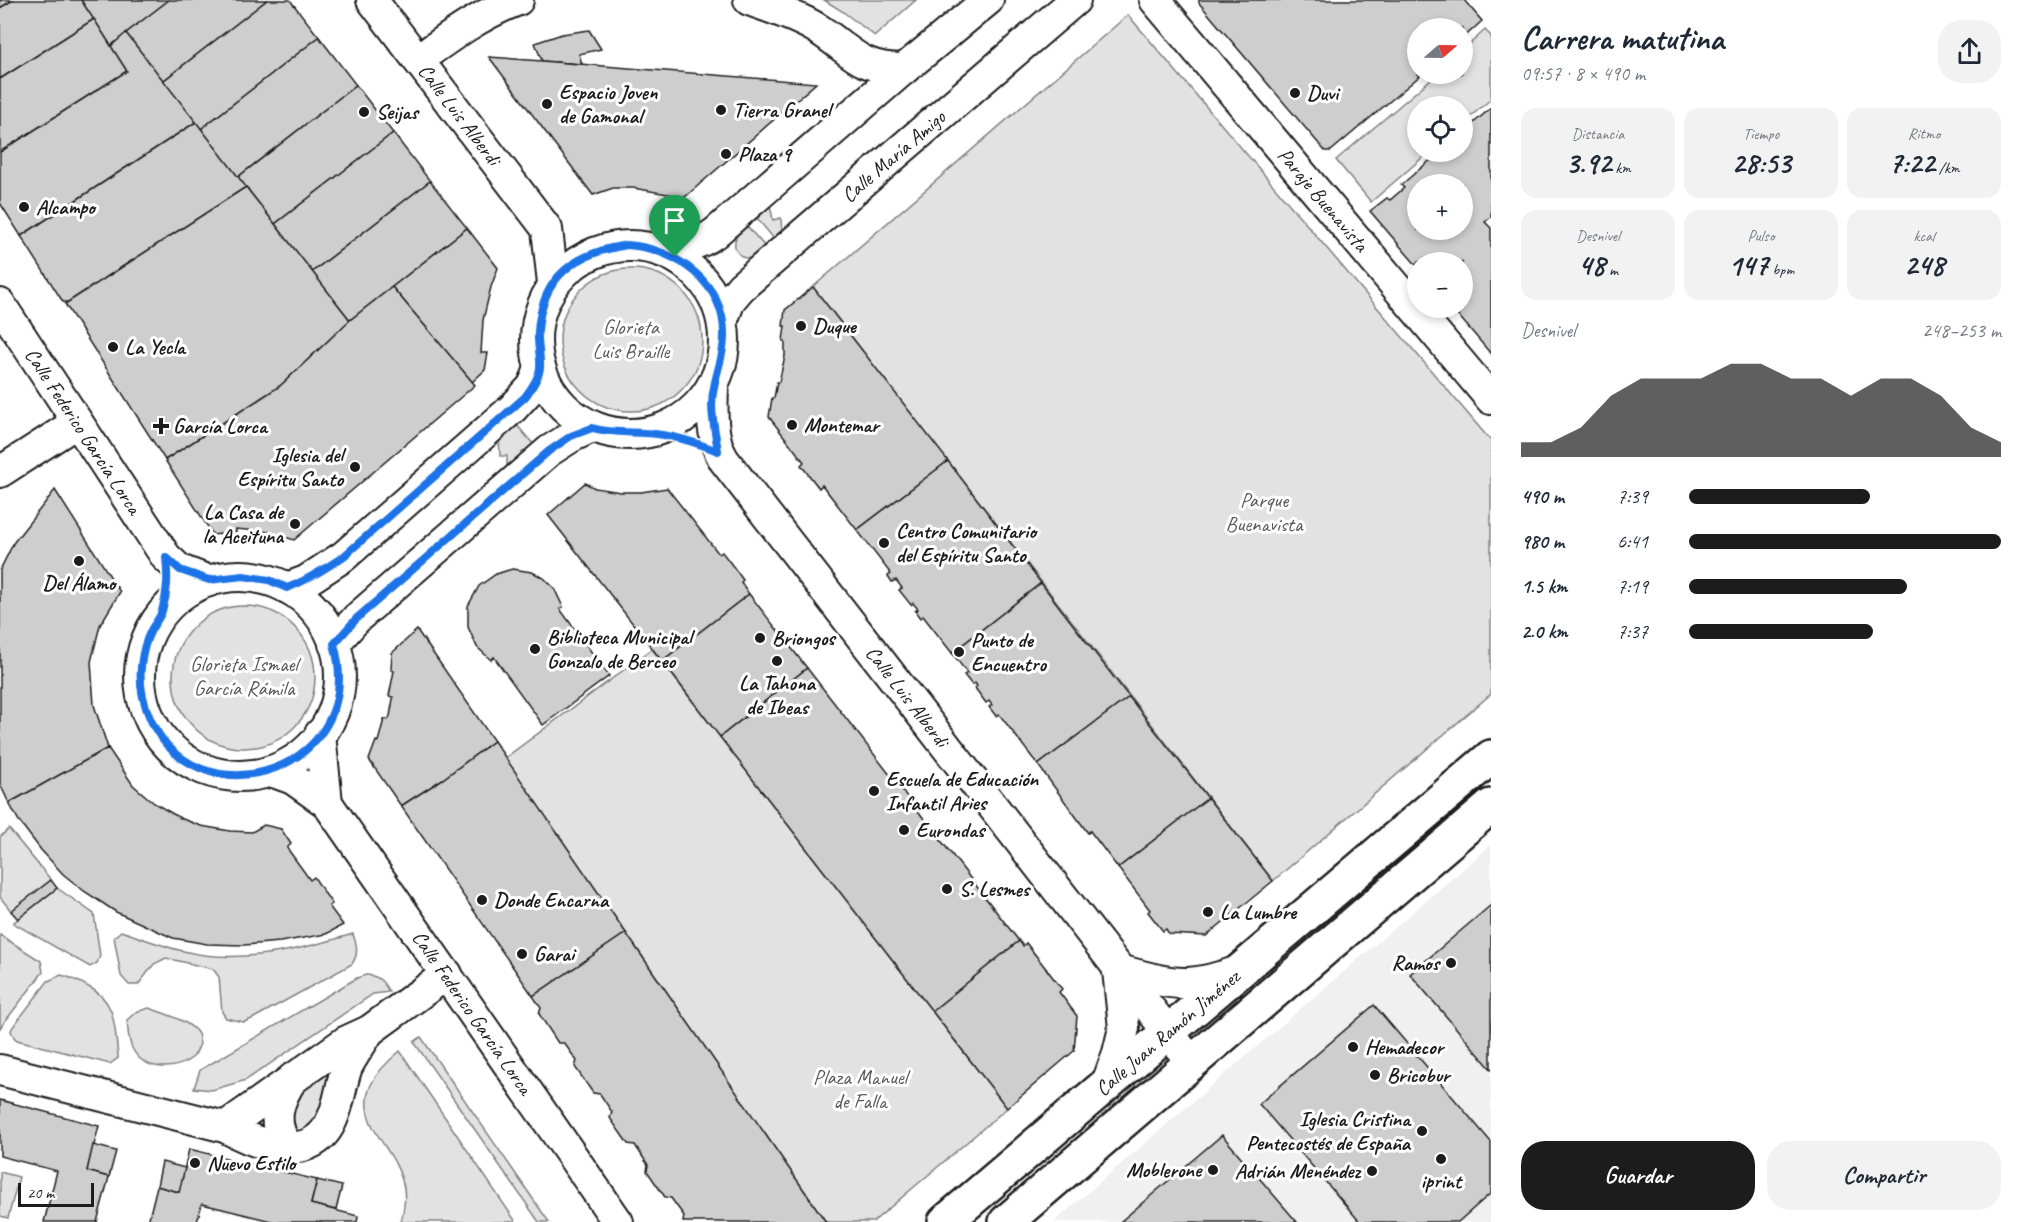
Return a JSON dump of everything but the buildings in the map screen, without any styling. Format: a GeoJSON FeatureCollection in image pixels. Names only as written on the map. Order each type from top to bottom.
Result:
{"type":"FeatureCollection","features":[{"type":"Feature","properties":{"kind":"main road","name":"Calle Juan Ramón Jiménez"},"geometry":{"type":"LineString","coordinates":[[945,1222],[1491,757]]}},
{"type":"Feature","properties":{"kind":"main road","name":"Calle Juan Ramón Jiménez"},"geometry":{"type":"LineString","coordinates":[[1006,1222],[1491,807]]}},
{"type":"Feature","properties":{"kind":"street","name":"Calle Luis Alberdi"},"geometry":{"type":"LineString","coordinates":[[372,0],[547,229],[574,241],[603,249]]}},
{"type":"Feature","properties":{"kind":"street"},"geometry":{"type":"LineString","coordinates":[[419,59],[465,26],[518,0]]}},
{"type":"Feature","properties":{"kind":"street"},"geometry":{"type":"LineString","coordinates":[[749,0],[817,29],[854,57],[879,67],[904,69]]}},
{"type":"Feature","properties":{"kind":"street"},"geometry":{"type":"LineString","coordinates":[[718,451],[675,436],[607,432],[592,428],[563,405],[551,390],[540,369],[538,329],[547,293],[571,264],[603,249],[627,245],[658,250],[678,249],[704,241],[988,0]]}},
{"type":"Feature","properties":{"kind":"street","name":"Calle María Amigo"},"geometry":{"type":"LineString","coordinates":[[723,319],[730,300],[741,287],[1075,0]]}},
{"type":"Feature","properties":{"kind":"street","name":"Paraje Buenavista"},"geometry":{"type":"LineString","coordinates":[[1155,0],[1491,399]]}},
{"type":"Feature","properties":{"kind":"street"},"geometry":{"type":"LineString","coordinates":[[854,57],[860,90],[858,110]]}},
{"type":"Feature","properties":{"kind":"street"},"geometry":{"type":"LineString","coordinates":[[547,229],[553,283]]}},
{"type":"Feature","properties":{"kind":"street"},"geometry":{"type":"LineString","coordinates":[[644,433],[668,427],[685,418],[699,406],[713,387],[723,351],[723,319],[706,285],[675,257],[658,250]]}},
{"type":"Feature","properties":{"kind":"street","name":"Calle Federico García Lorca"},"geometry":{"type":"LineString","coordinates":[[0,304],[166,557],[180,570],[209,580]]}},
{"type":"Feature","properties":{"kind":"street"},"geometry":{"type":"LineString","coordinates":[[287,588],[306,581],[353,548],[513,408],[533,386],[540,369]]}},
{"type":"Feature","properties":{"kind":"street","name":"Calle Luis Alberdi"},"geometry":{"type":"LineString","coordinates":[[713,387],[713,415],[718,451],[1192,1063]]}},
{"type":"Feature","properties":{"kind":"street"},"geometry":{"type":"LineString","coordinates":[[0,472],[76,423]]}},
{"type":"Feature","properties":{"kind":"street"},"geometry":{"type":"LineString","coordinates":[[334,644],[357,618],[549,451],[571,436],[592,428]]}},
{"type":"Feature","properties":{"kind":"street"},"geometry":{"type":"LineString","coordinates":[[162,613],[168,590],[166,557]]}},
{"type":"Feature","properties":{"kind":"street"},"geometry":{"type":"LineString","coordinates":[[243,576],[269,580],[287,588],[309,604],[325,624],[334,644],[339,678],[338,691],[329,720],[302,754],[271,771],[236,776],[202,770],[176,755],[156,730],[147,713],[140,676],[142,655],[150,631],[174,600],[209,580],[243,576]]}},
{"type":"Feature","properties":{"kind":"street","name":"Calle Federico García Lorca"},"geometry":{"type":"LineString","coordinates":[[320,734],[327,803]]}},
{"type":"Feature","properties":{"kind":"street","name":"Calle Federico García Lorca"},"geometry":{"type":"LineString","coordinates":[[271,771],[293,779],[327,803],[618,1222]]}},
{"type":"Feature","properties":{"kind":"street"},"geometry":{"type":"LineString","coordinates":[[1322,902],[1346,931]]}},
{"type":"Feature","properties":{"kind":"street"},"geometry":{"type":"LineString","coordinates":[[1107,1083],[1124,1028],[1118,970],[1186,983],[1214,980],[1239,971]]}},
{"type":"Feature","properties":{"kind":"street"},"geometry":{"type":"LineString","coordinates":[[225,1127],[345,1042],[369,1031],[447,974]]}},
{"type":"Feature","properties":{"kind":"street"},"geometry":{"type":"LineString","coordinates":[[0,1070],[225,1127],[247,1138],[291,1149],[313,1143],[323,1135],[333,1118],[347,1067],[369,1031]]}},
{"type":"Feature","properties":{"kind":"street"},"geometry":{"type":"LineString","coordinates":[[291,1149],[277,1129],[283,1092],[293,1078]]}},
{"type":"Feature","properties":{"kind":"street"},"geometry":{"type":"LineString","coordinates":[[1013,1163],[1039,1194]]}},
{"type":"Feature","properties":{"kind":"shaded area"},"geometry":{"type":"Polygon","coordinates":[[[1491,845],[1491,1222],[1054,1222],[1341,974],[1491,845]]]}},
{"type":"Feature","properties":{"kind":"green space"},"geometry":{"type":"Polygon","coordinates":[[[824,0],[916,0],[875,36],[824,0]]]}},
{"type":"Feature","properties":{"kind":"green space","name":"Parque Buenavista"},"geometry":{"type":"Polygon","coordinates":[[[1128,15],[1491,441],[1491,694],[1273,881],[813,287],[1128,15]]]}},
{"type":"Feature","properties":{"kind":"green space"},"geometry":{"type":"Polygon","coordinates":[[[1485,30],[1491,36],[1491,99],[1473,114],[1473,96],[1411,96],[1425,84],[1473,84],[1473,41],[1485,30]]]}},
{"type":"Feature","properties":{"kind":"green space"},"geometry":{"type":"Polygon","coordinates":[[[1407,100],[1407,162],[1417,162],[1371,202],[1336,160],[1407,100]]]}},
{"type":"Feature","properties":{"kind":"green space"},"geometry":{"type":"Polygon","coordinates":[[[770,205],[773,220],[781,218],[782,233],[775,240],[756,217],[770,205]]]}},
{"type":"Feature","properties":{"kind":"green space"},"geometry":{"type":"Polygon","coordinates":[[[747,226],[766,248],[750,258],[740,255],[735,245],[737,236],[747,226]]]}},
{"type":"Feature","properties":{"kind":"green space","name":"Glorieta Luis Braille"},"geometry":{"type":"Polygon","coordinates":[[[631,269],[658,275],[681,290],[696,313],[702,340],[696,367],[681,390],[658,405],[631,411],[604,405],[581,390],[566,367],[560,340],[566,313],[581,290],[604,275],[631,269]]]}},
{"type":"Feature","properties":{"kind":"green space"},"geometry":{"type":"Polygon","coordinates":[[[515,423],[534,445],[507,468],[507,456],[500,456],[499,438],[515,423]]]}},
{"type":"Feature","properties":{"kind":"green space","name":"Glorieta Ismael García Rámila"},"geometry":{"type":"Polygon","coordinates":[[[244,606],[271,612],[294,627],[309,650],[315,677],[309,704],[294,727],[271,742],[244,748],[217,742],[194,727],[179,704],[173,677],[179,650],[194,627],[217,612],[244,606]]]}},
{"type":"Feature","properties":{"kind":"green space","name":"Plaza Manuel de Falla"},"geometry":{"type":"Polygon","coordinates":[[[652,649],[1007,1108],[873,1222],[826,1222],[505,758],[652,649]]]}},
{"type":"Feature","properties":{"kind":"green space"},"geometry":{"type":"Polygon","coordinates":[[[9,829],[51,880],[11,911],[0,897],[0,837],[9,829]]]}},
{"type":"Feature","properties":{"kind":"green space"},"geometry":{"type":"Polygon","coordinates":[[[57,888],[94,914],[100,956],[97,963],[90,967],[13,923],[57,888]]]}},
{"type":"Feature","properties":{"kind":"green space"},"geometry":{"type":"Polygon","coordinates":[[[121,931],[183,951],[226,956],[269,954],[353,934],[356,953],[352,964],[244,1022],[226,1018],[222,1012],[219,977],[213,969],[166,958],[154,964],[138,985],[129,985],[121,976],[114,937],[121,931]]]}},
{"type":"Feature","properties":{"kind":"green space"},"geometry":{"type":"Polygon","coordinates":[[[0,935],[41,961],[43,972],[0,1028],[0,935]]]}},
{"type":"Feature","properties":{"kind":"green space"},"geometry":{"type":"Polygon","coordinates":[[[61,975],[97,992],[109,1007],[118,1055],[118,1058],[110,1064],[17,1040],[14,1037],[12,1028],[48,981],[61,975]]]}},
{"type":"Feature","properties":{"kind":"green space"},"geometry":{"type":"Polygon","coordinates":[[[366,975],[380,980],[389,992],[373,994],[246,1080],[212,1090],[194,1088],[200,1070],[357,978],[366,975]]]}},
{"type":"Feature","properties":{"kind":"green space"},"geometry":{"type":"Polygon","coordinates":[[[149,1008],[176,1018],[194,1029],[198,1034],[200,1044],[193,1057],[177,1065],[160,1067],[151,1065],[137,1056],[130,1041],[127,1020],[136,1012],[149,1008]]]}},
{"type":"Feature","properties":{"kind":"green space"},"geometry":{"type":"Polygon","coordinates":[[[421,1037],[549,1222],[539,1222],[414,1042],[421,1037]]]}},
{"type":"Feature","properties":{"kind":"green space"},"geometry":{"type":"Polygon","coordinates":[[[345,1049],[323,1120],[299,1137],[284,1115],[287,1102],[345,1049]]]}},
{"type":"Feature","properties":{"kind":"green space"},"geometry":{"type":"Polygon","coordinates":[[[400,1051],[516,1222],[401,1222],[405,1196],[404,1185],[393,1159],[373,1127],[368,1115],[367,1104],[368,1094],[376,1075],[400,1051]]]}},
{"type":"Feature","properties":{"kind":"green space"},"geometry":{"type":"Polygon","coordinates":[[[0,1172],[19,1177],[8,1218],[0,1216],[0,1172]]]}},
{"type":"Feature","properties":{"kind":"place","name":"Duvi"},"geometry":{"type":"Point","coordinates":[1295,93]}},
{"type":"Feature","properties":{"kind":"place","name":"Espacio Joven de Gamonal"},"geometry":{"type":"Point","coordinates":[547,104]}},
{"type":"Feature","properties":{"kind":"place","name":"Tierra Granel"},"geometry":{"type":"Point","coordinates":[721,110]}},
{"type":"Feature","properties":{"kind":"place","name":"Seijas"},"geometry":{"type":"Point","coordinates":[364,112]}},
{"type":"Feature","properties":{"kind":"place","name":"Plaza 9"},"geometry":{"type":"Point","coordinates":[726,154]}},
{"type":"Feature","properties":{"kind":"place","name":"Alcampo"},"geometry":{"type":"Point","coordinates":[24,207]}},
{"type":"Feature","properties":{"kind":"place","name":"Duque"},"geometry":{"type":"Point","coordinates":[801,326]}},
{"type":"Feature","properties":{"kind":"place","name":"La Yecla"},"geometry":{"type":"Point","coordinates":[113,347]}},
{"type":"Feature","properties":{"kind":"place","name":"Montemar"},"geometry":{"type":"Point","coordinates":[792,425]}},
{"type":"Feature","properties":{"kind":"place","name":"García Lorca"},"geometry":{"type":"Point","coordinates":[161,426]}},
{"type":"Feature","properties":{"kind":"place","name":"Iglesia del Espíritu Santo"},"geometry":{"type":"Point","coordinates":[355,467]}},
{"type":"Feature","properties":{"kind":"place","name":"La Casa de la Aceituna"},"geometry":{"type":"Point","coordinates":[295,524]}},
{"type":"Feature","properties":{"kind":"place","name":"Centro Comunitario del Espíritu Santo"},"geometry":{"type":"Point","coordinates":[884,543]}},
{"type":"Feature","properties":{"kind":"place","name":"Del Álamo"},"geometry":{"type":"Point","coordinates":[79,561]}},
{"type":"Feature","properties":{"kind":"place","name":"Briongos"},"geometry":{"type":"Point","coordinates":[760,638]}},
{"type":"Feature","properties":{"kind":"place","name":"Biblioteca Municipal Gonzalo de Berceo"},"geometry":{"type":"Point","coordinates":[535,649]}},
{"type":"Feature","properties":{"kind":"place","name":"Punto de Encuentro"},"geometry":{"type":"Point","coordinates":[959,652]}},
{"type":"Feature","properties":{"kind":"place","name":"La Tahona de Ibeas"},"geometry":{"type":"Point","coordinates":[777,661]}},
{"type":"Feature","properties":{"kind":"place","name":"Escuela de Educación Infantil Aries"},"geometry":{"type":"Point","coordinates":[874,791]}},
{"type":"Feature","properties":{"kind":"place","name":"Eurondas"},"geometry":{"type":"Point","coordinates":[904,830]}},
{"type":"Feature","properties":{"kind":"place","name":"S. Lesmes"},"geometry":{"type":"Point","coordinates":[947,889]}},
{"type":"Feature","properties":{"kind":"place","name":"Donde Encarna"},"geometry":{"type":"Point","coordinates":[482,900]}},
{"type":"Feature","properties":{"kind":"place","name":"La Lumbre"},"geometry":{"type":"Point","coordinates":[1208,912]}},
{"type":"Feature","properties":{"kind":"place","name":"Garai"},"geometry":{"type":"Point","coordinates":[522,954]}},
{"type":"Feature","properties":{"kind":"place","name":"Ramos"},"geometry":{"type":"Point","coordinates":[1451,963]}},
{"type":"Feature","properties":{"kind":"place","name":"Hemadecor"},"geometry":{"type":"Point","coordinates":[1353,1047]}},
{"type":"Feature","properties":{"kind":"place","name":"Bricobur"},"geometry":{"type":"Point","coordinates":[1375,1075]}},
{"type":"Feature","properties":{"kind":"place","name":"Iglesia Cristina Pentecostés de España"},"geometry":{"type":"Point","coordinates":[1422,1131]}},
{"type":"Feature","properties":{"kind":"place","name":"iprint"},"geometry":{"type":"Point","coordinates":[1441,1159]}},
{"type":"Feature","properties":{"kind":"place","name":"Nuevo Estilo"},"geometry":{"type":"Point","coordinates":[195,1163]}},
{"type":"Feature","properties":{"kind":"place","name":"Moblerone"},"geometry":{"type":"Point","coordinates":[1213,1170]}},
{"type":"Feature","properties":{"kind":"place","name":"Adrián Menéndez"},"geometry":{"type":"Point","coordinates":[1372,1171]}},
{"type":"Feature","properties":{"kind":"route"},"geometry":{"type":"LineString","coordinates":[[627,245],[658,250],[675,257],[706,285],[723,319],[723,351],[713,387],[712,407],[718,451],[675,436],[624,434],[592,428],[571,436],[549,451],[357,618],[334,644],[339,678],[335,706],[320,734],[302,754],[271,771],[236,776],[202,770],[176,755],[156,730],[147,713],[140,676],[142,655],[150,631],[162,613],[168,590],[166,557],[180,570],[209,580],[243,576],[269,580],[287,588],[306,581],[344,556],[525,397],[533,386],[540,369],[538,329],[541,310],[553,283],[571,264],[603,249],[627,245]]}}]}
